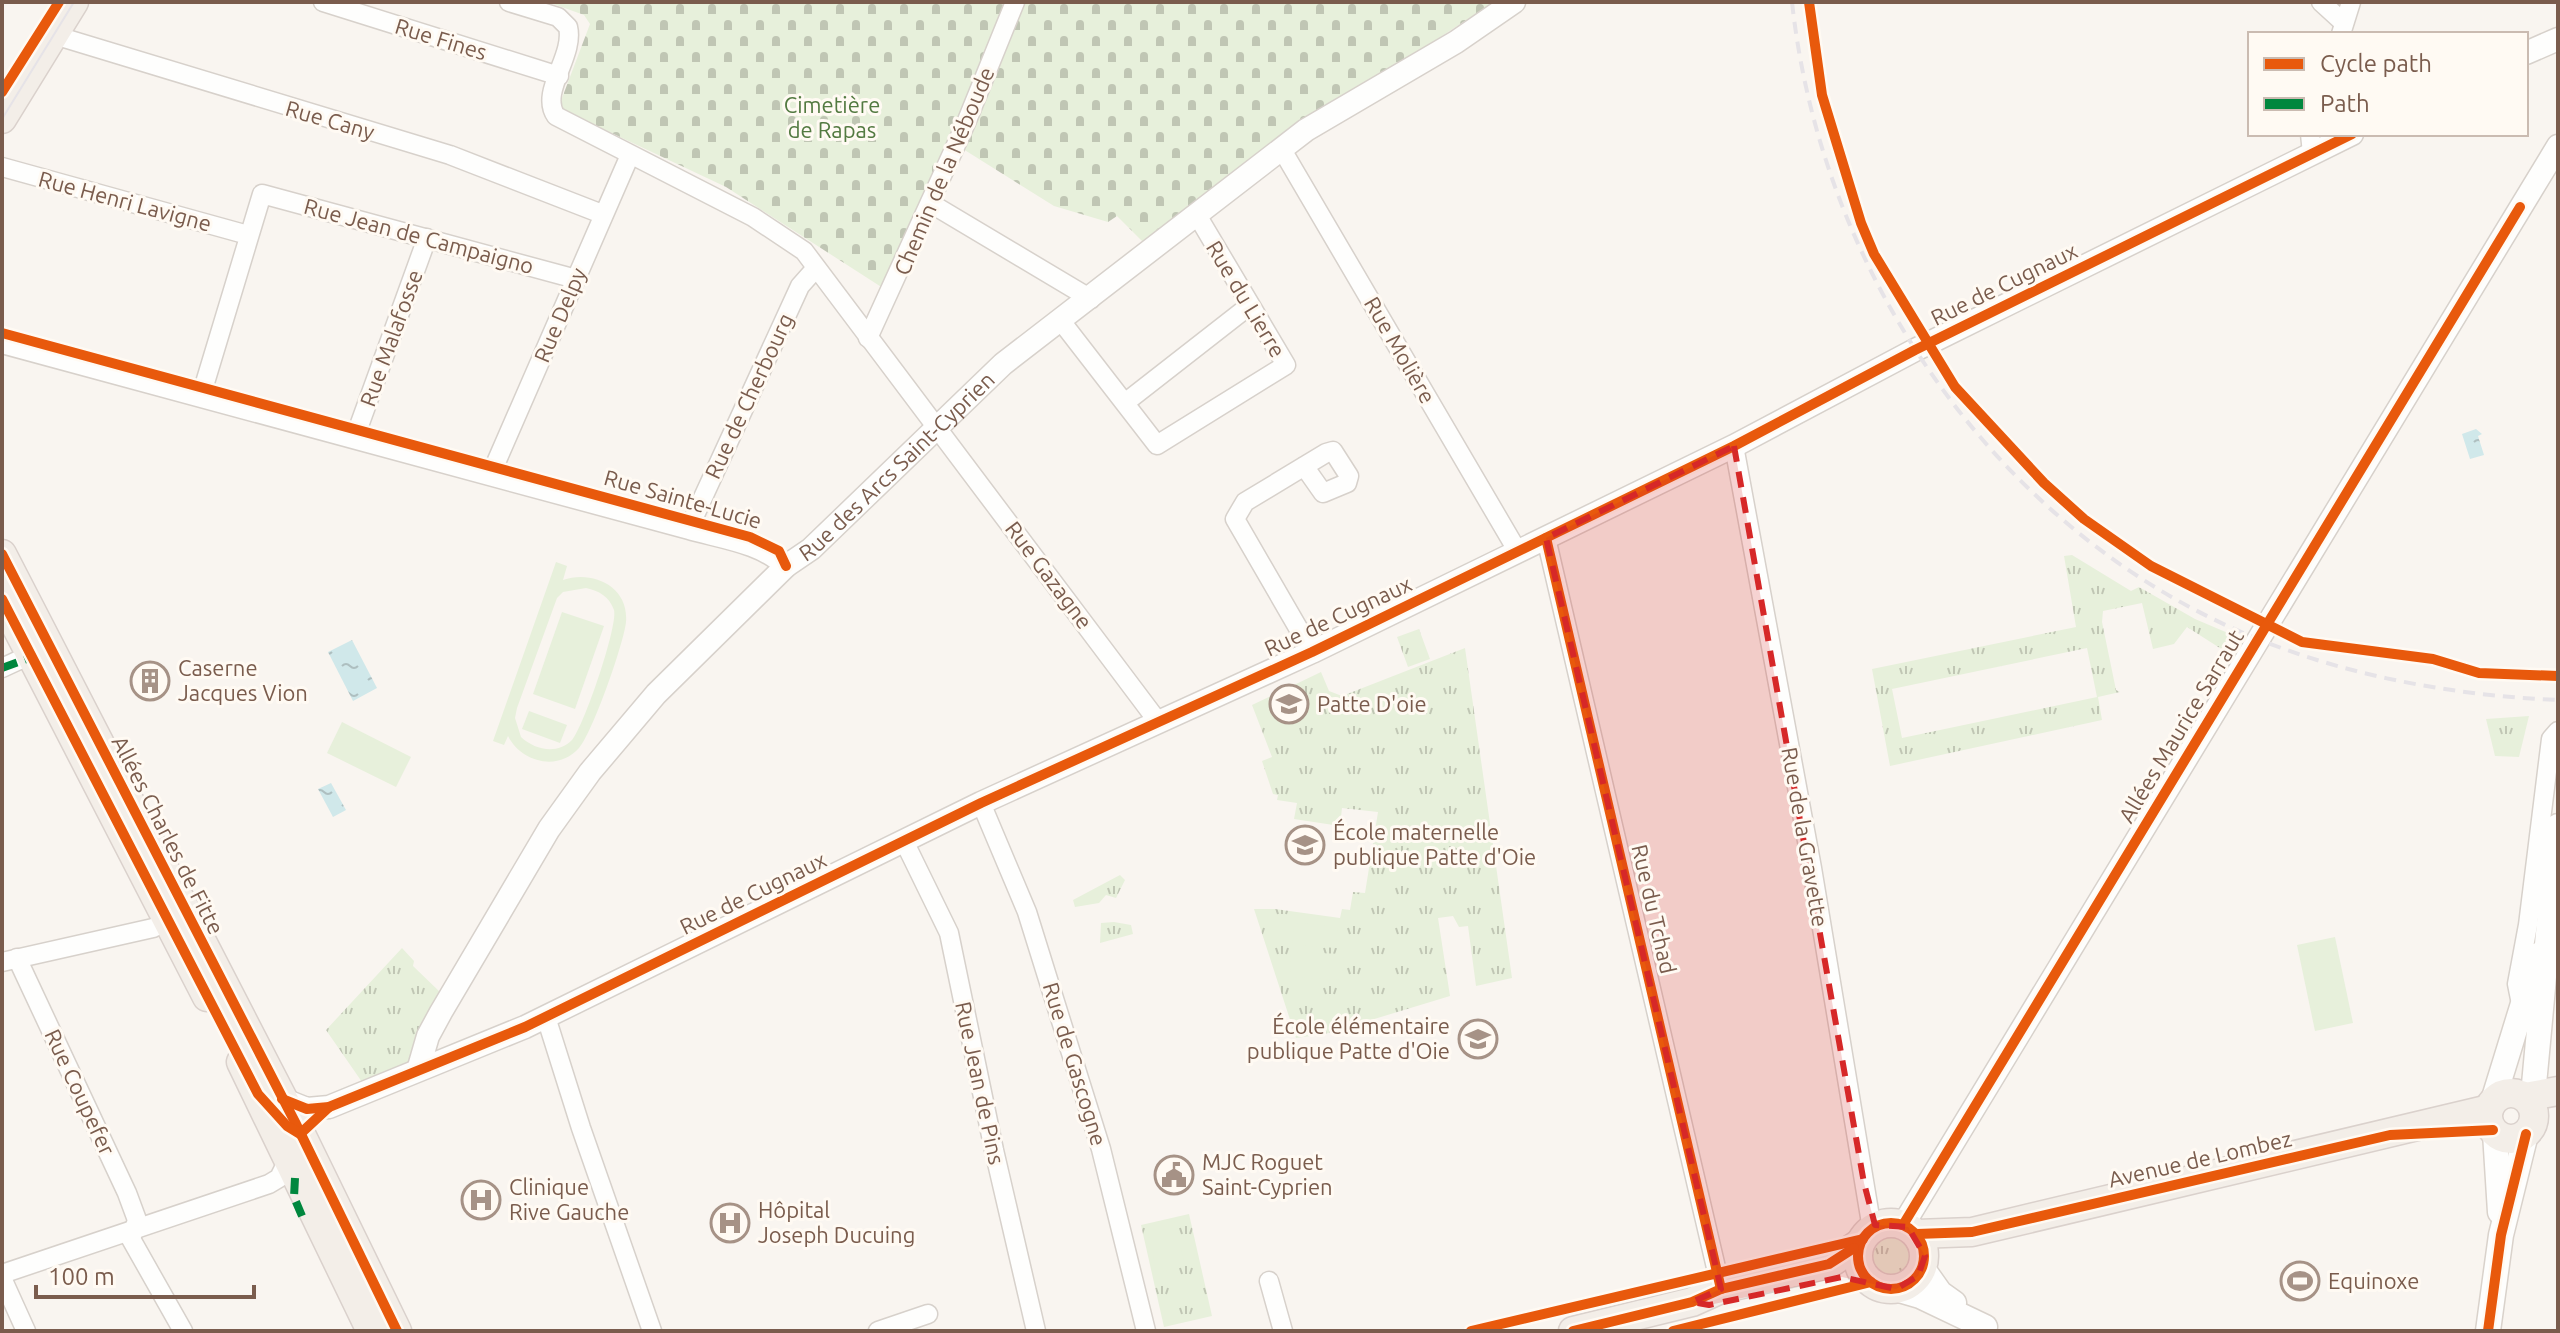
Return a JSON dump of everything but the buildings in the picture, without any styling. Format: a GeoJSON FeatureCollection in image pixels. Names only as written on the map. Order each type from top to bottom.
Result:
{"type":"FeatureCollection","features":[{"type":"Feature","properties":{"kind":"main road"},"geometry":{"type":"LineString","coordinates":[[2,92],[59,2]]}},
{"type":"Feature","properties":{"kind":"main road"},"geometry":{"type":"LineString","coordinates":[[2,119],[74,2]]}},
{"type":"Feature","properties":{"kind":"main road","name":"Allées Charles de Fitte"},"geometry":{"type":"LineString","coordinates":[[2,554],[43,657],[167,921],[252,1082],[321,1231]]}},
{"type":"Feature","properties":{"kind":"main road","name":"Allées Charles de Fitte"},"geometry":{"type":"LineString","coordinates":[[2,599],[43,657],[282,1099],[397,1331]]}},
{"type":"Feature","properties":{"kind":"main road"},"geometry":{"type":"LineString","coordinates":[[2488,1331],[2501,1235],[2538,1109],[2546,986],[2546,930],[2558,826]]}},
{"type":"Feature","properties":{"kind":"main road"},"geometry":{"type":"LineString","coordinates":[[2501,1235],[2493,1118],[2521,1008],[2546,930]]}},
{"type":"Feature","properties":{"kind":"main road"},"geometry":{"type":"LineString","coordinates":[[2493,1118],[2508,1093],[2538,1109]]}},
{"type":"Feature","properties":{"kind":"main road"},"geometry":{"type":"LineString","coordinates":[[2493,1118],[2511,1139],[2538,1109]]}},
{"type":"Feature","properties":{"kind":"main road","name":"Avenue de Lombez"},"geometry":{"type":"LineString","coordinates":[[1910,1230],[1972,1232],[2390,1135],[2493,1118]]}},
{"type":"Feature","properties":{"kind":"main road"},"geometry":{"type":"LineString","coordinates":[[1573,1331],[1692,1302],[1721,1289],[1829,1264],[1882,1224],[1910,1230],[1924,1248],[1923,1266],[1912,1283],[1896,1289]]}},
{"type":"Feature","properties":{"kind":"main road"},"geometry":{"type":"LineString","coordinates":[[321,1231],[371,1331]]}},
{"type":"Feature","properties":{"kind":"main road"},"geometry":{"type":"LineString","coordinates":[[321,1231],[332,1234],[382,1331]]}},
{"type":"Feature","properties":{"kind":"main road","name":"Avenue de Lombez"},"geometry":{"type":"LineString","coordinates":[[1923,1266],[1972,1232]]}},
{"type":"Feature","properties":{"kind":"main road"},"geometry":{"type":"LineString","coordinates":[[1866,1236],[1859,1264],[1868,1280]]}},
{"type":"Feature","properties":{"kind":"main road"},"geometry":{"type":"LineString","coordinates":[[1923,1266],[1940,1293],[1988,1329]]}},
{"type":"Feature","properties":{"kind":"main road"},"geometry":{"type":"LineString","coordinates":[[1692,1302],[1709,1305],[1842,1277],[1868,1280],[1881,1288],[1920,1296],[1988,1329]]}},
{"type":"Feature","properties":{"kind":"street","name":"Rue Fines"},"geometry":{"type":"LineString","coordinates":[[323,2],[559,76]]}},
{"type":"Feature","properties":{"kind":"street"},"geometry":{"type":"LineString","coordinates":[[509,2],[558,17],[568,27],[568,51],[559,76]]}},
{"type":"Feature","properties":{"kind":"street","name":"Chemin de la Néboude"},"geometry":{"type":"LineString","coordinates":[[868,338],[930,203],[1015,2]]}},
{"type":"Feature","properties":{"kind":"street","name":"Rue des Arcs Saint-Cyprien"},"geometry":{"type":"LineString","coordinates":[[419,1067],[428,1036],[448,1000],[549,829],[590,772],[656,694],[786,566],[811,549],[1003,364],[1091,299],[1281,148],[1333,112],[1456,42],[1514,2]]}},
{"type":"Feature","properties":{"kind":"street"},"geometry":{"type":"LineString","coordinates":[[2321,2],[2342,29]]}},
{"type":"Feature","properties":{"kind":"street"},"geometry":{"type":"LineString","coordinates":[[2342,29],[2351,2]]}},
{"type":"Feature","properties":{"kind":"street","name":"Rue Cany"},"geometry":{"type":"LineString","coordinates":[[54,35],[450,155],[602,214]]}},
{"type":"Feature","properties":{"kind":"street"},"geometry":{"type":"LineString","coordinates":[[2528,52],[2558,39]]}},
{"type":"Feature","properties":{"kind":"street","name":"Rue Gazagne"},"geometry":{"type":"LineString","coordinates":[[559,76],[550,109],[556,116],[791,240],[816,268],[1159,723]]}},
{"type":"Feature","properties":{"kind":"street","name":"Rue de Cugnaux"},"geometry":{"type":"LineString","coordinates":[[300,1134],[329,1107],[419,1067],[457,1057],[546,1017],[981,803],[1312,652],[1518,552],[1734,446],[2311,143],[2343,136]]}},
{"type":"Feature","properties":{"kind":"street","name":"Allées Maurice Sarraut"},"geometry":{"type":"LineString","coordinates":[[1910,1230],[2558,146]]}},
{"type":"Feature","properties":{"kind":"street","name":"Rue Molière"},"geometry":{"type":"LineString","coordinates":[[1281,148],[1518,552]]}},
{"type":"Feature","properties":{"kind":"street","name":"Rue Delpy"},"geometry":{"type":"LineString","coordinates":[[491,474],[630,155]]}},
{"type":"Feature","properties":{"kind":"street","name":"Rue Henri Lavigne"},"geometry":{"type":"LineString","coordinates":[[2,167],[248,235]]}},
{"type":"Feature","properties":{"kind":"street","name":"Rue Jean de Campaigno"},"geometry":{"type":"LineString","coordinates":[[248,235],[262,194],[576,279]]}},
{"type":"Feature","properties":{"kind":"street"},"geometry":{"type":"LineString","coordinates":[[930,203],[1091,299]]}},
{"type":"Feature","properties":{"kind":"street","name":"Rue du Lierre"},"geometry":{"type":"LineString","coordinates":[[1061,321],[1157,445],[1286,365],[1197,215]]}},
{"type":"Feature","properties":{"kind":"street"},"geometry":{"type":"LineString","coordinates":[[201,396],[248,235]]}},
{"type":"Feature","properties":{"kind":"street","name":"Rue Malafosse"},"geometry":{"type":"LineString","coordinates":[[355,437],[427,238]]}},
{"type":"Feature","properties":{"kind":"street","name":"Rue de Cherbourg"},"geometry":{"type":"LineString","coordinates":[[689,528],[800,286],[816,268]]}},
{"type":"Feature","properties":{"kind":"street"},"geometry":{"type":"LineString","coordinates":[[1126,402],[1249,306]]}},
{"type":"Feature","properties":{"kind":"street","name":"Rue Sainte-Lucie"},"geometry":{"type":"LineString","coordinates":[[2,342],[689,528],[752,546],[774,555],[786,566]]}},
{"type":"Feature","properties":{"kind":"street","name":"Rue de la Gravette"},"geometry":{"type":"LineString","coordinates":[[1734,446],[1812,868],[1866,1236]]}},
{"type":"Feature","properties":{"kind":"street"},"geometry":{"type":"LineString","coordinates":[[1304,466],[1245,502],[1235,519],[1312,652]]}},
{"type":"Feature","properties":{"kind":"street","name":"Rue du Tchad"},"geometry":{"type":"LineString","coordinates":[[1546,538],[1721,1289]]}},
{"type":"Feature","properties":{"kind":"street"},"geometry":{"type":"LineString","coordinates":[[2,668],[43,657]]}},
{"type":"Feature","properties":{"kind":"street"},"geometry":{"type":"LineString","coordinates":[[2521,1008],[2517,984],[2528,925],[2551,739],[2558,731]]}},
{"type":"Feature","properties":{"kind":"street","name":"Rue de Gascogne"},"geometry":{"type":"LineString","coordinates":[[981,803],[1036,908],[1146,1331]]}},
{"type":"Feature","properties":{"kind":"street","name":"Rue Jean de Pins"},"geometry":{"type":"LineString","coordinates":[[904,841],[949,933],[996,1161],[1036,1331]]}},
{"type":"Feature","properties":{"kind":"street"},"geometry":{"type":"LineString","coordinates":[[10,960],[153,928],[167,921]]}},
{"type":"Feature","properties":{"kind":"street"},"geometry":{"type":"LineString","coordinates":[[2546,986],[2553,977],[2558,954]]}},
{"type":"Feature","properties":{"kind":"street","name":"Rue Coupefer"},"geometry":{"type":"LineString","coordinates":[[10,960],[127,1193],[137,1220],[131,1239],[183,1331]]}},
{"type":"Feature","properties":{"kind":"street"},"geometry":{"type":"LineString","coordinates":[[546,1017],[652,1331]]}},
{"type":"Feature","properties":{"kind":"street"},"geometry":{"type":"LineString","coordinates":[[282,1099],[307,1109],[329,1107]]}},
{"type":"Feature","properties":{"kind":"street"},"geometry":{"type":"LineString","coordinates":[[26,1331],[2,1276],[269,1184],[291,1170],[300,1134]]}},
{"type":"Feature","properties":{"kind":"street"},"geometry":{"type":"LineString","coordinates":[[1269,1281],[1283,1331]]}},
{"type":"Feature","properties":{"kind":"street"},"geometry":{"type":"LineString","coordinates":[[878,1331],[928,1314]]}},
{"type":"Feature","properties":{"kind":"highlighted area"},"geometry":{"type":"Polygon","coordinates":[[[1734,446],[1864,1183],[1875,1225],[1908,1227],[1925,1256],[1918,1276],[1896,1289],[1842,1277],[1709,1305],[1692,1302],[1721,1289],[1546,538],[1734,446]]]}},
{"type":"Feature","properties":{"kind":"green space","name":"Cimetière de Rapas"},"geometry":{"type":"Polygon","coordinates":[[[548,2],[1006,2],[886,290],[726,187],[567,112],[562,107],[562,98],[590,24],[584,15],[548,2]]]}},
{"type":"Feature","properties":{"kind":"green space"},"geometry":{"type":"Polygon","coordinates":[[[1024,2],[1494,2],[1376,79],[1337,98],[1272,143],[1144,243],[1117,216],[1108,222],[1054,206],[963,149],[1024,2]]]}},
{"type":"Feature","properties":{"kind":"green space"},"geometry":{"type":"Polygon","coordinates":[[[2072,555],[2131,591],[2139,587],[2195,619],[2235,636],[2224,654],[2223,650],[2187,627],[2174,644],[2153,649],[2142,603],[2103,611],[2102,622],[2116,690],[2120,692],[2098,697],[2102,720],[1890,766],[1872,669],[2076,627],[2064,556],[2072,555]],[[2087,648],[1892,689],[1902,738],[2097,697],[2087,648]]]}},
{"type":"Feature","properties":{"kind":"green space"},"geometry":{"type":"Polygon","coordinates":[[[556,562],[567,566],[563,580],[586,577],[615,590],[625,609],[624,633],[599,708],[579,748],[561,760],[551,762],[531,758],[508,736],[504,745],[493,741],[556,562]],[[586,588],[563,592],[557,598],[517,708],[515,718],[521,737],[539,748],[560,748],[572,740],[599,676],[611,635],[614,610],[606,598],[586,588]]]}},
{"type":"Feature","properties":{"kind":"green space"},"geometry":{"type":"Polygon","coordinates":[[[562,612],[604,626],[575,709],[533,694],[562,612]]]}},
{"type":"Feature","properties":{"kind":"green space"},"geometry":{"type":"Polygon","coordinates":[[[1419,629],[1430,659],[1408,667],[1397,637],[1419,629]]]}},
{"type":"Feature","properties":{"kind":"green space"},"geometry":{"type":"Polygon","coordinates":[[[1465,648],[1512,978],[1476,986],[1468,926],[1459,927],[1453,916],[1438,918],[1450,996],[1325,1034],[1296,1038],[1254,909],[1340,918],[1342,909],[1350,910],[1353,892],[1365,893],[1378,812],[1342,808],[1340,826],[1294,819],[1297,803],[1277,800],[1278,795],[1273,794],[1262,761],[1272,757],[1252,705],[1321,672],[1329,691],[1342,696],[1465,648]]]}},
{"type":"Feature","properties":{"kind":"green space"},"geometry":{"type":"Polygon","coordinates":[[[529,711],[567,725],[560,743],[522,729],[529,711]]]}},
{"type":"Feature","properties":{"kind":"green space"},"geometry":{"type":"Polygon","coordinates":[[[2529,716],[2519,757],[2495,756],[2486,719],[2529,716]]]}},
{"type":"Feature","properties":{"kind":"green space"},"geometry":{"type":"Polygon","coordinates":[[[342,722],[411,757],[396,787],[327,753],[342,722]]]}},
{"type":"Feature","properties":{"kind":"green space"},"geometry":{"type":"Polygon","coordinates":[[[1120,875],[1125,880],[1116,898],[1106,895],[1099,903],[1075,907],[1073,900],[1120,875]]]}},
{"type":"Feature","properties":{"kind":"green space"},"geometry":{"type":"Polygon","coordinates":[[[1101,923],[1131,925],[1133,934],[1100,943],[1101,923]]]}},
{"type":"Feature","properties":{"kind":"green space"},"geometry":{"type":"Polygon","coordinates":[[[1294,923],[1338,926],[1336,948],[1292,945],[1294,923]]]}},
{"type":"Feature","properties":{"kind":"green space"},"geometry":{"type":"Polygon","coordinates":[[[2335,937],[2353,1023],[2315,1031],[2297,945],[2335,937]]]}},
{"type":"Feature","properties":{"kind":"green space"},"geometry":{"type":"Polygon","coordinates":[[[402,948],[414,961],[413,966],[441,993],[410,1062],[362,1082],[326,1030],[402,948]]]}},
{"type":"Feature","properties":{"kind":"green space"},"geometry":{"type":"Polygon","coordinates":[[[1291,952],[1344,954],[1342,980],[1290,977],[1291,952]]]}},
{"type":"Feature","properties":{"kind":"green space"},"geometry":{"type":"Polygon","coordinates":[[[1189,1214],[1212,1316],[1164,1327],[1141,1225],[1189,1214]]]}},
{"type":"Feature","properties":{"kind":"green space"},"geometry":{"type":"Polygon","coordinates":[[[1174,1221],[1185,1266],[1157,1273],[1147,1227],[1174,1221]]]}},
{"type":"Feature","properties":{"kind":"green space"},"geometry":{"type":"Polygon","coordinates":[[[1893,1236],[1904,1240],[1912,1257],[1902,1273],[1887,1275],[1874,1266],[1871,1257],[1880,1240],[1893,1236]]]}},
{"type":"Feature","properties":{"kind":"water"},"geometry":{"type":"Polygon","coordinates":[[[2476,429],[2482,434],[2478,436],[2484,455],[2470,459],[2462,434],[2476,429]]]}},
{"type":"Feature","properties":{"kind":"water"},"geometry":{"type":"Polygon","coordinates":[[[352,640],[377,688],[353,701],[328,652],[352,640]]]}},
{"type":"Feature","properties":{"kind":"water"},"geometry":{"type":"Polygon","coordinates":[[[331,783],[346,810],[333,817],[318,789],[331,783]]]}},
{"type":"Feature","properties":{"kind":"tram line"},"geometry":{"type":"LineString","coordinates":[[2,119],[74,2]]}},
{"type":"Feature","properties":{"kind":"railway"},"geometry":{"type":"LineString","coordinates":[[1792,2],[1808,98],[1837,191],[1876,280],[1925,364],[1984,441],[2052,510],[2129,570],[2213,619],[2295,653],[2425,686],[2558,700]]}},
{"type":"Feature","properties":{"kind":"marked path"},"geometry":{"type":"LineString","coordinates":[[2,668],[35,656]]}},
{"type":"Feature","properties":{"kind":"marked path"},"geometry":{"type":"LineString","coordinates":[[295,1178],[294,1197],[302,1216]]}},
{"type":"Feature","properties":{"kind":"cycle path"},"geometry":{"type":"LineString","coordinates":[[2,92],[59,2]]}},
{"type":"Feature","properties":{"kind":"cycle path"},"geometry":{"type":"LineString","coordinates":[[1809,2],[1822,95],[1861,223],[1874,254],[1955,387],[2044,483],[2084,519],[2151,566],[2302,642],[2433,659],[2479,673],[2558,676]]}},
{"type":"Feature","properties":{"kind":"cycle path"},"geometry":{"type":"LineString","coordinates":[[282,1099],[307,1109],[329,1107],[525,1027],[981,803],[1312,652],[1734,446],[1915,350],[2348,136]]}},
{"type":"Feature","properties":{"kind":"cycle path"},"geometry":{"type":"LineString","coordinates":[[1903,1225],[2520,207]]}},
{"type":"Feature","properties":{"kind":"cycle path"},"geometry":{"type":"LineString","coordinates":[[2,333],[750,537],[779,551],[786,566]]}},
{"type":"Feature","properties":{"kind":"cycle path"},"geometry":{"type":"LineString","coordinates":[[1546,538],[1721,1289]]}},
{"type":"Feature","properties":{"kind":"cycle path"},"geometry":{"type":"LineString","coordinates":[[2,554],[295,1122],[397,1331]]}},
{"type":"Feature","properties":{"kind":"cycle path"},"geometry":{"type":"LineString","coordinates":[[2,599],[258,1094],[287,1126],[300,1134],[329,1107]]}},
{"type":"Feature","properties":{"kind":"cycle path"},"geometry":{"type":"LineString","coordinates":[[1917,1234],[1972,1232],[2390,1135],[2493,1130]]}},
{"type":"Feature","properties":{"kind":"cycle path"},"geometry":{"type":"LineString","coordinates":[[2488,1331],[2501,1235],[2526,1134]]}},
{"type":"Feature","properties":{"kind":"cycle path"},"geometry":{"type":"LineString","coordinates":[[1884,1223],[1898,1223],[1910,1228],[1919,1237],[1924,1256],[1922,1269],[1915,1280],[1898,1289],[1884,1289],[1872,1284],[1863,1275],[1858,1263],[1858,1249],[1863,1237],[1872,1228],[1884,1223]]}},
{"type":"Feature","properties":{"kind":"cycle path"},"geometry":{"type":"LineString","coordinates":[[1471,1331],[1863,1239]]}},
{"type":"Feature","properties":{"kind":"cycle path"},"geometry":{"type":"LineString","coordinates":[[1573,1331],[1692,1302],[1721,1289],[1829,1264],[1854,1248]]}},
{"type":"Feature","properties":{"kind":"cycle path"},"geometry":{"type":"LineString","coordinates":[[1673,1331],[1871,1282]]}},
{"type":"Feature","properties":{"kind":"place","name":"Caserne Jacques Vion"},"geometry":{"type":"Point","coordinates":[150,681]}},
{"type":"Feature","properties":{"kind":"place","name":"Patte D'oie"},"geometry":{"type":"Point","coordinates":[1289,704]}},
{"type":"Feature","properties":{"kind":"place","name":"École maternelle publique Patte d'Oie"},"geometry":{"type":"Point","coordinates":[1305,845]}},
{"type":"Feature","properties":{"kind":"place","name":"École élémentaire publique Patte d'Oie"},"geometry":{"type":"Point","coordinates":[1478,1039]}},
{"type":"Feature","properties":{"kind":"place","name":"MJC Roguet Saint-Cyprien"},"geometry":{"type":"Point","coordinates":[1174,1175]}},
{"type":"Feature","properties":{"kind":"place","name":"Clinique Rive Gauche"},"geometry":{"type":"Point","coordinates":[481,1200]}},
{"type":"Feature","properties":{"kind":"place","name":"Hôpital Joseph Ducuing"},"geometry":{"type":"Point","coordinates":[730,1223]}},
{"type":"Feature","properties":{"kind":"place","name":"Equinoxe"},"geometry":{"type":"Point","coordinates":[2300,1281]}}]}
